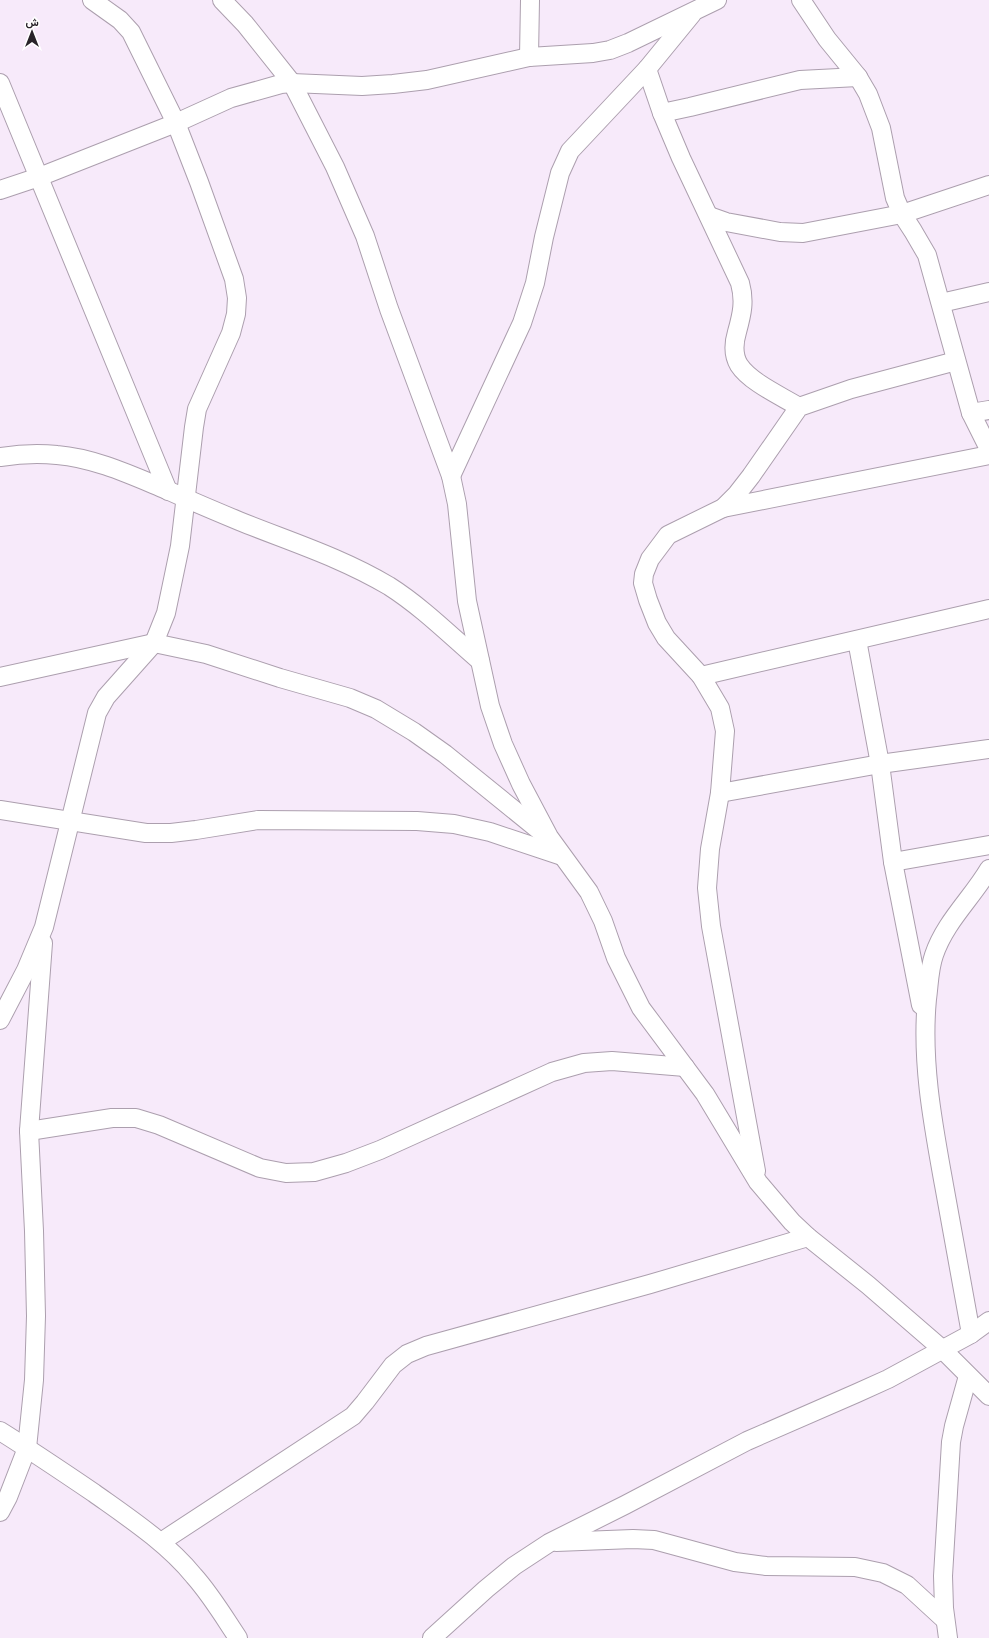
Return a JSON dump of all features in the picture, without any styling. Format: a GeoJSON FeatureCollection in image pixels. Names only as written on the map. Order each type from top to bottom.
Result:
{"type":"FeatureCollection","features":[{"type":"Feature","properties":{"kind":"street"},"geometry":{"type":"LineString","coordinates":[[0,1020],[26,970],[44,927],[97,713],[106,697],[154,643],[169,600],[180,546],[194,427],[198,409],[231,333],[236,314],[237,298],[234,279],[176,123],[132,32],[120,20],[92,0]]}},
{"type":"Feature","properties":{"kind":"street"},"geometry":{"type":"LineString","coordinates":[[222,0],[245,24],[292,83],[335,167],[365,236],[451,476],[457,504],[467,601],[490,706],[503,744],[520,784],[549,837],[588,892],[603,921],[616,958],[641,1008],[705,1094],[758,1182],[792,1222],[942,1349],[989,1396]]}},
{"type":"Feature","properties":{"kind":"street"},"geometry":{"type":"LineString","coordinates":[[529,57],[530,0]]}},
{"type":"Feature","properties":{"kind":"street"},"geometry":{"type":"LineString","coordinates":[[0,190],[39,177],[176,123],[231,98],[281,84],[292,83],[362,86],[393,84],[427,80],[529,57],[593,53],[610,50],[628,43],[717,0]]}},
{"type":"Feature","properties":{"kind":"street"},"geometry":{"type":"LineString","coordinates":[[802,0],[827,39],[858,77],[873,105],[887,151],[892,186],[902,214],[927,255],[971,413],[989,449]]}},
{"type":"Feature","properties":{"kind":"street"},"geometry":{"type":"LineString","coordinates":[[451,476],[522,323],[535,284],[544,237],[564,161],[570,151],[647,69],[695,10]]}},
{"type":"Feature","properties":{"kind":"street"},"geometry":{"type":"LineString","coordinates":[[647,69],[662,113],[740,284],[744,304],[736,335],[734,351],[738,363],[744,371],[762,385],[799,407]]}},
{"type":"Feature","properties":{"kind":"street"},"geometry":{"type":"LineString","coordinates":[[662,113],[800,80],[858,77]]}},
{"type":"Feature","properties":{"kind":"street"},"geometry":{"type":"LineString","coordinates":[[0,83],[168,491]]}},
{"type":"Feature","properties":{"kind":"street"},"geometry":{"type":"LineString","coordinates":[[709,216],[740,225],[794,234],[902,214],[989,185]]}},
{"type":"Feature","properties":{"kind":"street"},"geometry":{"type":"LineString","coordinates":[[941,303],[989,292]]}},
{"type":"Feature","properties":{"kind":"street"},"geometry":{"type":"LineString","coordinates":[[723,508],[737,494],[751,476],[799,407],[851,389],[956,361]]}},
{"type":"Feature","properties":{"kind":"street"},"geometry":{"type":"LineString","coordinates":[[971,413],[989,410]]}},
{"type":"Feature","properties":{"kind":"street"},"geometry":{"type":"LineString","coordinates":[[0,457],[28,453],[59,455],[105,466],[135,476],[240,521],[320,551],[360,569],[391,588],[430,617],[480,661]]}},
{"type":"Feature","properties":{"kind":"street"},"geometry":{"type":"LineString","coordinates":[[758,1182],[711,926],[707,888],[710,849],[720,793],[725,731],[720,708],[700,676],[663,633],[648,600],[643,583],[644,574],[650,559],[668,535],[723,508],[989,455]]}},
{"type":"Feature","properties":{"kind":"street"},"geometry":{"type":"LineString","coordinates":[[700,676],[989,609]]}},
{"type":"Feature","properties":{"kind":"street"},"geometry":{"type":"LineString","coordinates":[[857,640],[880,764],[893,862],[925,1024]]}},
{"type":"Feature","properties":{"kind":"street"},"geometry":{"type":"LineString","coordinates":[[0,677],[154,643],[228,660],[280,678],[350,698],[376,709],[414,732],[445,754],[525,820],[549,837]]}},
{"type":"Feature","properties":{"kind":"street"},"geometry":{"type":"LineString","coordinates":[[720,793],[880,764],[989,749]]}},
{"type":"Feature","properties":{"kind":"street"},"geometry":{"type":"LineString","coordinates":[[0,810],[146,832],[165,833],[196,830],[258,820],[417,821],[454,824],[490,832],[562,856]]}},
{"type":"Feature","properties":{"kind":"street"},"geometry":{"type":"LineString","coordinates":[[893,862],[989,845]]}},
{"type":"Feature","properties":{"kind":"street"},"geometry":{"type":"LineString","coordinates":[[971,1334],[933,1124],[926,1058],[925,1024],[930,972],[934,955],[942,935],[980,884],[989,869]]}},
{"type":"Feature","properties":{"kind":"street"},"geometry":{"type":"LineString","coordinates":[[0,1512],[8,1497],[27,1448],[34,1380],[36,1316],[29,1132],[44,927]]}},
{"type":"Feature","properties":{"kind":"street"},"geometry":{"type":"LineString","coordinates":[[29,1132],[112,1118],[136,1118],[159,1125],[260,1168],[286,1173],[314,1172],[346,1163],[380,1150],[552,1072],[584,1063],[612,1061],[685,1067]]}},
{"type":"Feature","properties":{"kind":"street"},"geometry":{"type":"LineString","coordinates":[[161,1542],[353,1416],[366,1402],[393,1365],[407,1354],[426,1346],[650,1284],[808,1237]]}},
{"type":"Feature","properties":{"kind":"street"},"geometry":{"type":"LineString","coordinates":[[432,1638],[503,1575],[549,1543],[626,1505],[747,1441],[857,1394],[971,1334],[989,1321]]}},
{"type":"Feature","properties":{"kind":"street"},"geometry":{"type":"LineString","coordinates":[[948,1638],[944,1619],[943,1576],[951,1442],[968,1376]]}},
{"type":"Feature","properties":{"kind":"street"},"geometry":{"type":"LineString","coordinates":[[0,1431],[115,1508],[161,1542],[194,1575],[238,1638]]}},
{"type":"Feature","properties":{"kind":"street"},"geometry":{"type":"LineString","coordinates":[[549,1543],[632,1539],[654,1540],[735,1562],[766,1566],[855,1567],[883,1573],[907,1584],[944,1619]]}}]}
